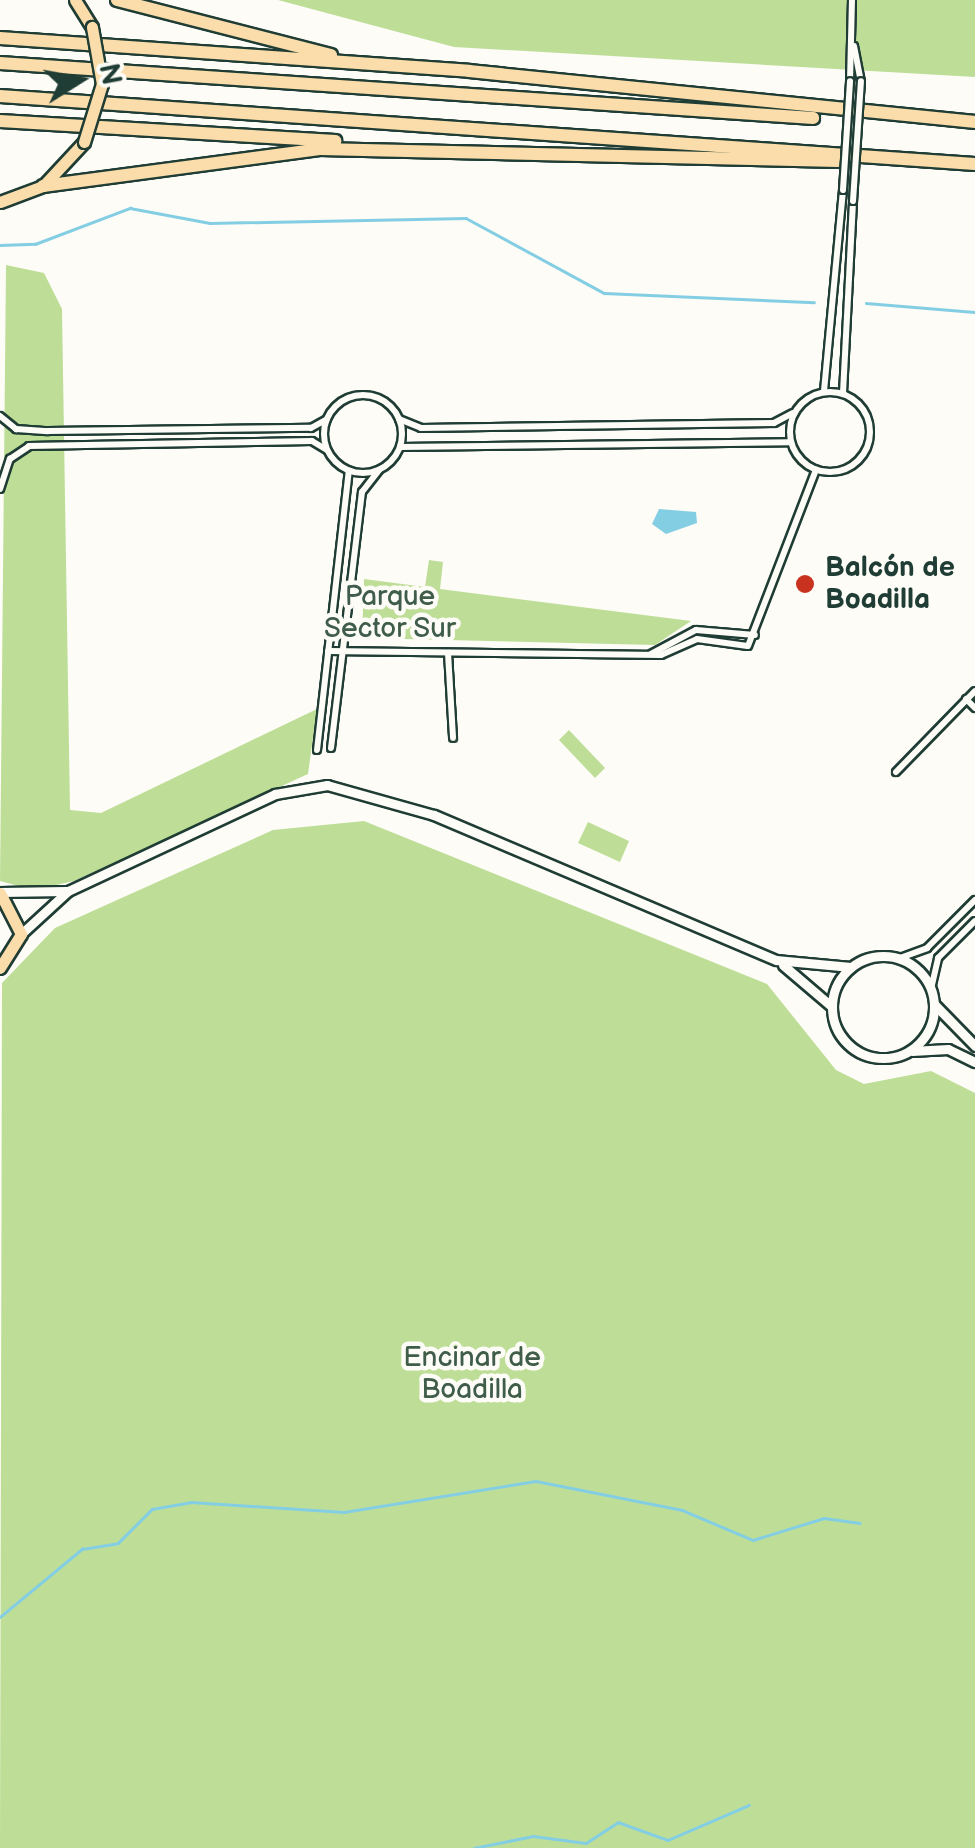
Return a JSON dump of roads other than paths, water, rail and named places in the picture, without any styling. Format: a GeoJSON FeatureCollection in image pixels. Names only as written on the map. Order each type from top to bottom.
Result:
{"type":"FeatureCollection","features":[{"type":"Feature","properties":{"kind":"highway"},"geometry":{"type":"LineString","coordinates":[[117,0],[295,49],[427,68]]}},
{"type":"Feature","properties":{"kind":"highway"},"geometry":{"type":"LineString","coordinates":[[0,38],[427,68],[975,125]]}},
{"type":"Feature","properties":{"kind":"highway"},"geometry":{"type":"LineString","coordinates":[[0,63],[975,125]]}},
{"type":"Feature","properties":{"kind":"highway"},"geometry":{"type":"LineString","coordinates":[[0,96],[975,164]]}},
{"type":"Feature","properties":{"kind":"highway"},"geometry":{"type":"LineString","coordinates":[[0,121],[432,151]]}},
{"type":"Feature","properties":{"kind":"highway"},"geometry":{"type":"LineString","coordinates":[[43,186],[320,149],[932,162]]}},
{"type":"Feature","properties":{"kind":"main road"},"geometry":{"type":"LineString","coordinates":[[0,202],[43,186],[84,142],[102,84],[92,27],[75,0]]}},
{"type":"Feature","properties":{"kind":"main road"},"geometry":{"type":"LineString","coordinates":[[0,892],[22,934],[0,968]]}},
{"type":"Feature","properties":{"kind":"street"},"geometry":{"type":"LineString","coordinates":[[824,391],[843,190],[853,44],[852,0]]}},
{"type":"Feature","properties":{"kind":"street"},"geometry":{"type":"LineString","coordinates":[[843,393],[861,81],[853,44]]}},
{"type":"Feature","properties":{"kind":"street"},"geometry":{"type":"LineString","coordinates":[[0,416],[16,429],[48,431],[310,428],[362,395],[421,428],[774,423],[824,391],[843,393],[863,408],[868,445],[852,465],[816,470]]}},
{"type":"Feature","properties":{"kind":"street"},"geometry":{"type":"LineString","coordinates":[[790,442],[793,413]]}},
{"type":"Feature","properties":{"kind":"street"},"geometry":{"type":"LineString","coordinates":[[327,419],[327,450]]}},
{"type":"Feature","properties":{"kind":"street"},"geometry":{"type":"LineString","coordinates":[[331,748],[361,495],[400,447],[399,419]]}},
{"type":"Feature","properties":{"kind":"street"},"geometry":{"type":"LineString","coordinates":[[0,490],[10,458],[29,446],[312,441],[348,470],[379,470]]}},
{"type":"Feature","properties":{"kind":"street"},"geometry":{"type":"LineString","coordinates":[[400,447],[790,442],[816,470]]}},
{"type":"Feature","properties":{"kind":"street"},"geometry":{"type":"LineString","coordinates":[[318,750],[348,470]]}},
{"type":"Feature","properties":{"kind":"street"},"geometry":{"type":"LineString","coordinates":[[328,651],[650,654],[697,640],[740,648],[757,634],[816,470]]}},
{"type":"Feature","properties":{"kind":"street"},"geometry":{"type":"LineString","coordinates":[[448,653],[452,738]]}},
{"type":"Feature","properties":{"kind":"street"},"geometry":{"type":"LineString","coordinates":[[896,772],[975,691]]}},
{"type":"Feature","properties":{"kind":"street"},"geometry":{"type":"LineString","coordinates":[[966,699],[975,708]]}},
{"type":"Feature","properties":{"kind":"street"},"geometry":{"type":"LineString","coordinates":[[22,934],[68,891],[275,794],[332,785],[434,815],[776,960],[820,971],[900,958],[928,948],[975,900]]}},
{"type":"Feature","properties":{"kind":"street"},"geometry":{"type":"LineString","coordinates":[[0,892],[68,891]]}},
{"type":"Feature","properties":{"kind":"street"},"geometry":{"type":"LineString","coordinates":[[909,1051],[928,1031],[938,958],[975,921]]}},
{"type":"Feature","properties":{"kind":"street"},"geometry":{"type":"LineString","coordinates":[[900,958],[931,989]]}},
{"type":"Feature","properties":{"kind":"street"},"geometry":{"type":"LineString","coordinates":[[776,960],[832,1006],[851,1047],[880,1058],[909,1051],[948,1049],[975,1062]]}},
{"type":"Feature","properties":{"kind":"street"},"geometry":{"type":"LineString","coordinates":[[832,1006],[851,967]]}},
{"type":"Feature","properties":{"kind":"street"},"geometry":{"type":"LineString","coordinates":[[934,1004],[975,1046]]}},
{"type":"Feature","properties":{"kind":"water"},"geometry":{"type":"Polygon","coordinates":[[[659,509],[696,512],[697,523],[666,534],[652,524],[659,509]]]}},
{"type":"Feature","properties":{"kind":"waterway"},"geometry":{"type":"LineString","coordinates":[[0,245],[35,244],[130,208],[210,223],[466,218],[604,293],[814,302]]}},
{"type":"Feature","properties":{"kind":"waterway"},"geometry":{"type":"LineString","coordinates":[[866,303],[975,312]]}},
{"type":"Feature","properties":{"kind":"waterway"},"geometry":{"type":"LineString","coordinates":[[0,1617],[82,1549],[118,1543],[152,1509],[191,1502],[344,1512],[536,1481],[682,1510],[753,1540],[824,1518],[860,1523]]}},
{"type":"Feature","properties":{"kind":"waterway"},"geometry":{"type":"LineString","coordinates":[[474,1848],[533,1836],[586,1843],[618,1822],[668,1840],[749,1805]]}},
{"type":"Feature","properties":{"kind":"place","name":"Balcón de Boadilla"},"geometry":{"type":"Point","coordinates":[805,584]}},
{"type":"Feature","properties":{"kind":"park label","name":"Parque Sector Sur"},"geometry":{"type":"Point","coordinates":[390,613]}},
{"type":"Feature","properties":{"kind":"park label","name":"Encinar de Boadilla"},"geometry":{"type":"Point","coordinates":[472,1374]}}]}
